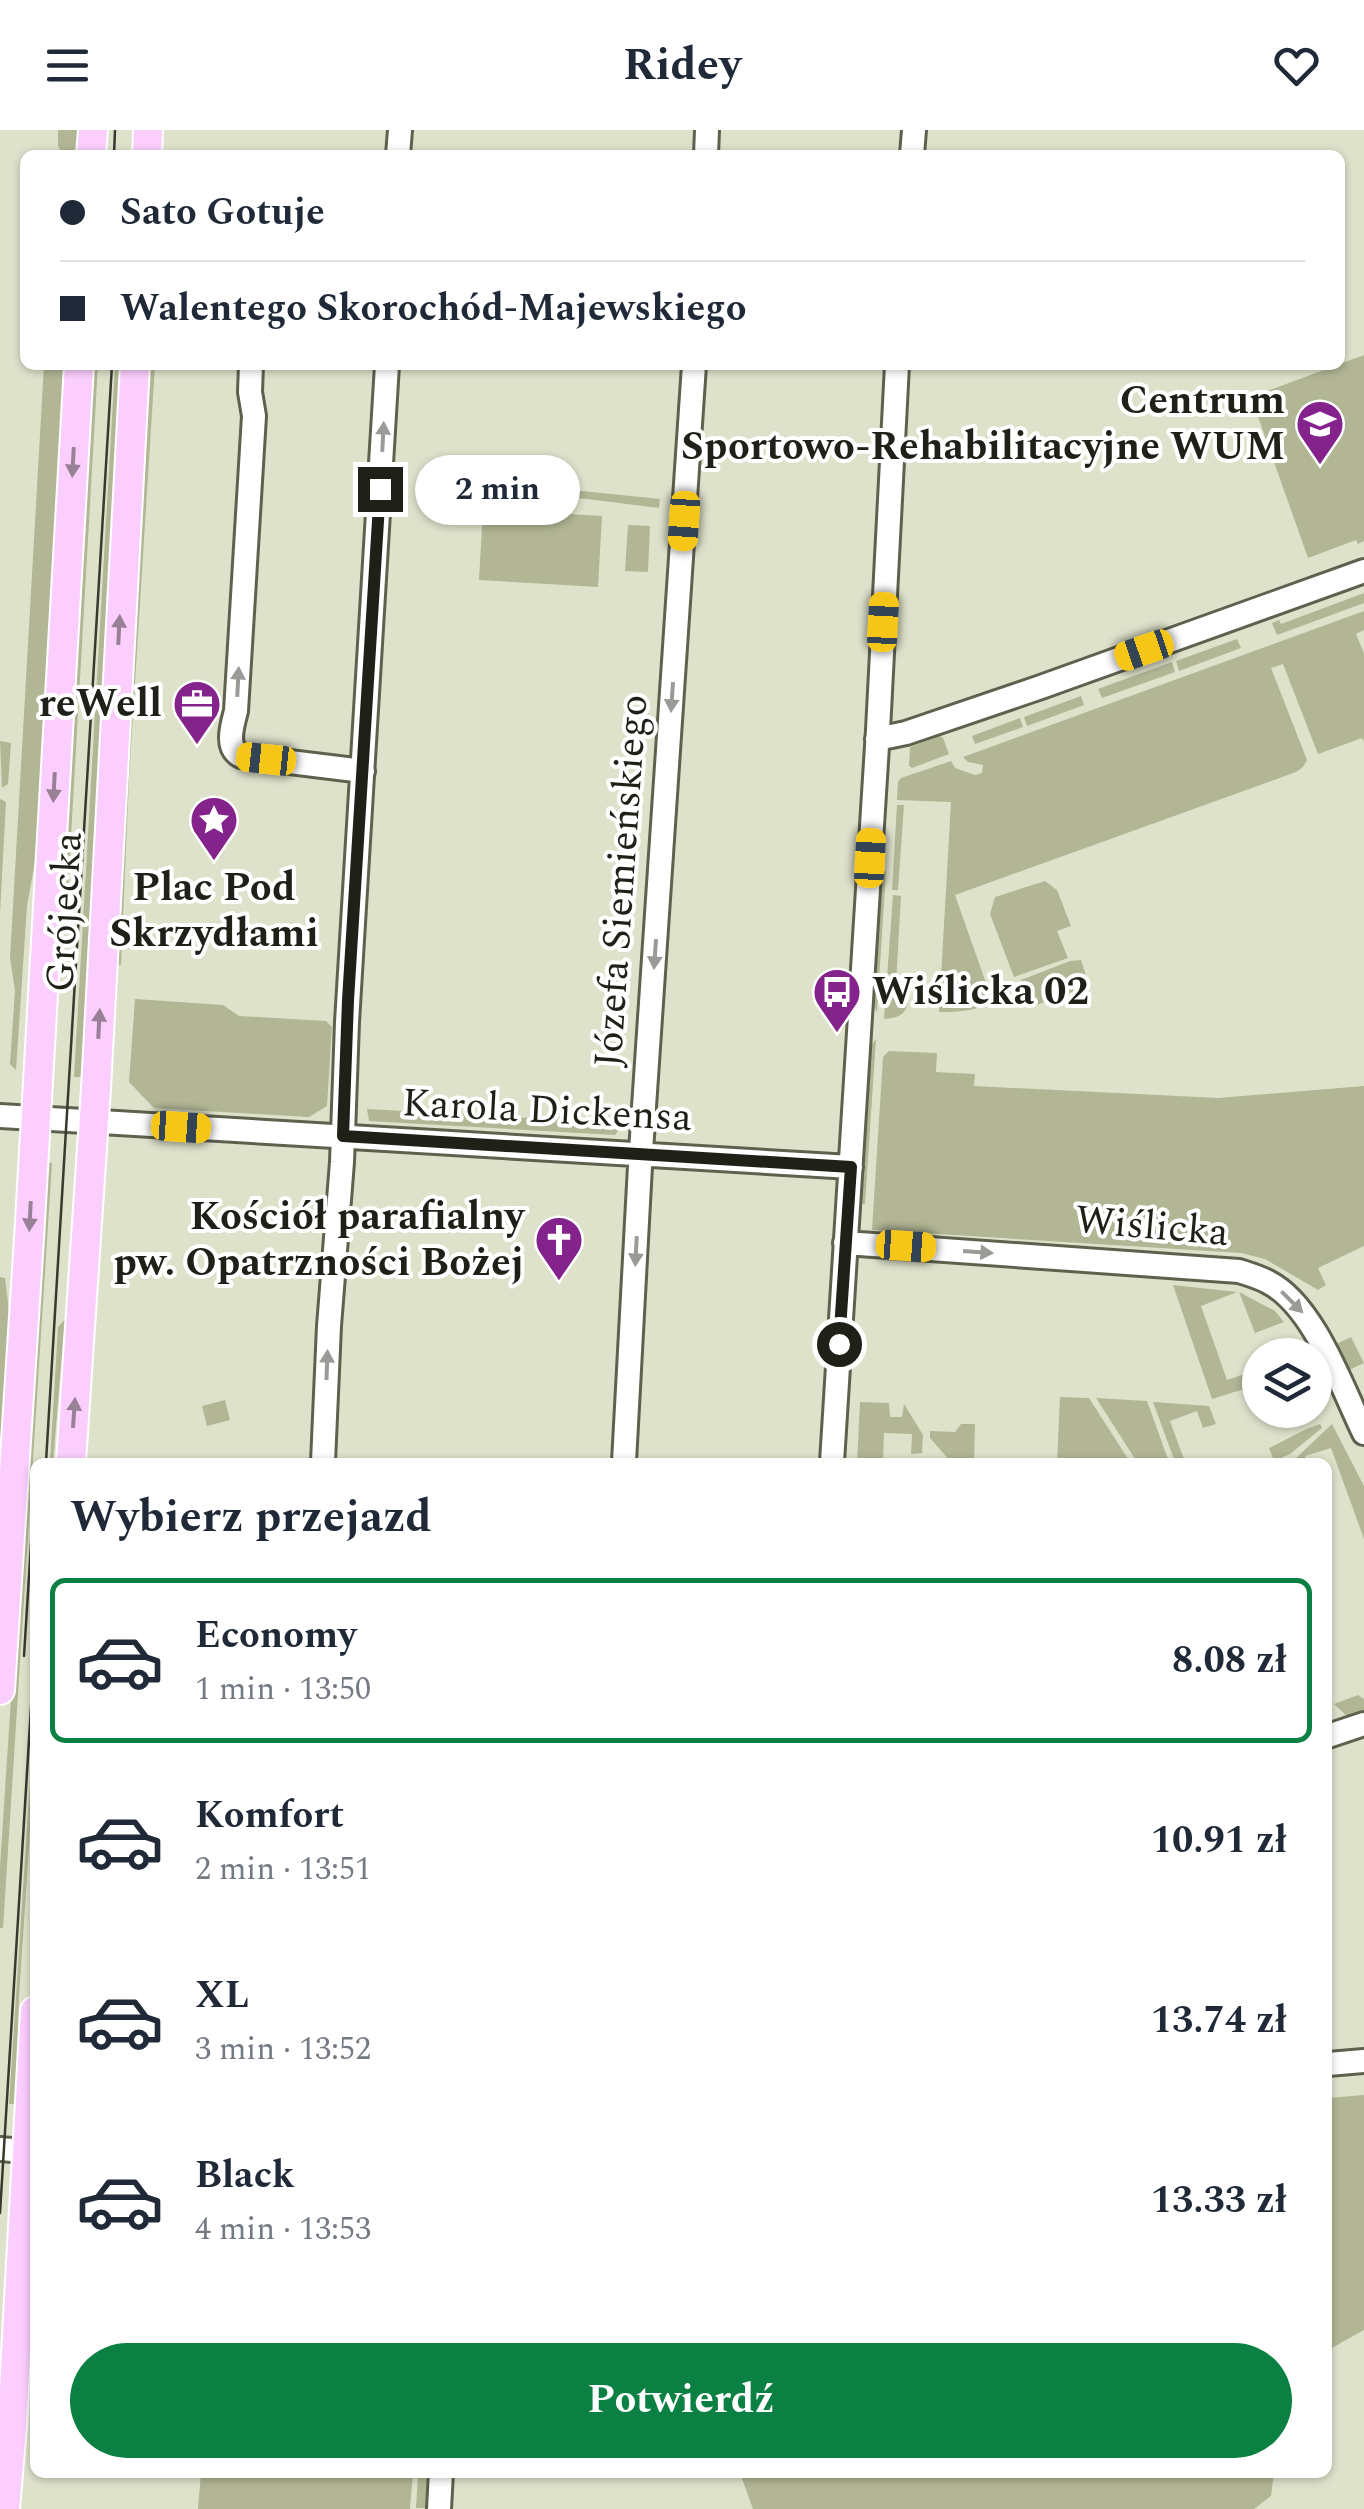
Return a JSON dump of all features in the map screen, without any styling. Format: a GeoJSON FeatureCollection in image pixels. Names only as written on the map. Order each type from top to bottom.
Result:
{"type":"FeatureCollection","features":[{"type":"Feature","properties":{"kind":"main road","name":"Grójecka"},"geometry":{"type":"LineString","coordinates":[[0,1690],[79,370]]}},
{"type":"Feature","properties":{"kind":"main road","name":"Grójecka"},"geometry":{"type":"LineString","coordinates":[[71,1458],[94,1122],[135,370]]}},
{"type":"Feature","properties":{"kind":"main road"},"geometry":{"type":"LineString","coordinates":[[5,2509],[12,2426],[21,2151],[30,2060]]}},
{"type":"Feature","properties":{"kind":"street"},"geometry":{"type":"LineString","coordinates":[[251,370],[254,416],[232,748],[241,756],[363,772]]}},
{"type":"Feature","properties":{"kind":"street"},"geometry":{"type":"LineString","coordinates":[[324,1458],[387,370]]}},
{"type":"Feature","properties":{"kind":"street","name":"Józefa Siemieńskiego"},"geometry":{"type":"LineString","coordinates":[[624,1458],[694,370]]}},
{"type":"Feature","properties":{"kind":"street"},"geometry":{"type":"LineString","coordinates":[[832,1458],[897,370]]}},
{"type":"Feature","properties":{"kind":"street"},"geometry":{"type":"LineString","coordinates":[[877,739],[1041,687],[1364,571]]}},
{"type":"Feature","properties":{"kind":"street","name":"Karola Dickensa"},"geometry":{"type":"LineString","coordinates":[[0,1116],[851,1167]]}},
{"type":"Feature","properties":{"kind":"street","name":"Wiślicka"},"geometry":{"type":"LineString","coordinates":[[845,1243],[1239,1270],[1270,1282],[1309,1320],[1364,1433]]}},
{"type":"Feature","properties":{"kind":"street"},"geometry":{"type":"LineString","coordinates":[[1332,1735],[1364,1724]]}},
{"type":"Feature","properties":{"kind":"street"},"geometry":{"type":"LineString","coordinates":[[1332,2064],[1364,2061]]}},
{"type":"Feature","properties":{"kind":"street"},"geometry":{"type":"LineString","coordinates":[[439,2509],[441,2478]]}},
{"type":"Feature","properties":{"kind":"green space"},"geometry":{"type":"Polygon","coordinates":[[[58,130],[79,130],[78,148],[60,150],[58,130]]]}},
{"type":"Feature","properties":{"kind":"green space","name":"Centrum Sportowo-Rehabilitacyjne WUM"},"geometry":{"type":"Polygon","coordinates":[[[1364,355],[1364,541],[1358,544],[1356,540],[1308,558],[1251,397],[1324,370],[1345,370],[1345,362],[1364,355]]]}},
{"type":"Feature","properties":{"kind":"green space"},"geometry":{"type":"Polygon","coordinates":[[[44,370],[65,370],[37,850],[27,906],[16,1070],[10,1064],[15,990],[10,958],[44,370]]]}},
{"type":"Feature","properties":{"kind":"green space"},"geometry":{"type":"Polygon","coordinates":[[[92,370],[98,370],[66,924],[58,923],[92,370]]]}},
{"type":"Feature","properties":{"kind":"green space"},"geometry":{"type":"Polygon","coordinates":[[[115,370],[123,370],[81,1077],[74,1077],[115,370]]]}},
{"type":"Feature","properties":{"kind":"green space"},"geometry":{"type":"Polygon","coordinates":[[[144,370],[155,370],[121,965],[115,939],[144,370]]]}},
{"type":"Feature","properties":{"kind":"green space"},"geometry":{"type":"Polygon","coordinates":[[[473,480],[660,499],[659,508],[473,485],[473,480]]]}},
{"type":"Feature","properties":{"kind":"green space"},"geometry":{"type":"Polygon","coordinates":[[[483,509],[602,516],[598,587],[479,580],[483,509]]]}},
{"type":"Feature","properties":{"kind":"green space"},"geometry":{"type":"Polygon","coordinates":[[[628,525],[650,526],[648,572],[625,571],[628,525]]]}},
{"type":"Feature","properties":{"kind":"green space"},"geometry":{"type":"Polygon","coordinates":[[[1364,593],[1364,603],[1277,635],[1272,623],[1279,620],[1281,624],[1364,593]]]}},
{"type":"Feature","properties":{"kind":"green space"},"geometry":{"type":"Polygon","coordinates":[[[1364,611],[1364,630],[1356,634],[1364,653],[1364,741],[1362,738],[1318,754],[1283,664],[1271,668],[1307,760],[1303,767],[955,895],[986,983],[1000,980],[998,990],[986,1004],[969,1010],[939,1012],[951,802],[897,800],[901,778],[951,761],[955,768],[975,775],[982,773],[983,765],[963,757],[1364,611]]]}},
{"type":"Feature","properties":{"kind":"green space"},"geometry":{"type":"Polygon","coordinates":[[[1237,639],[1241,648],[1179,671],[1176,661],[1237,639]]]}},
{"type":"Feature","properties":{"kind":"green space"},"geometry":{"type":"Polygon","coordinates":[[[1172,662],[1175,672],[1102,698],[1098,689],[1172,662]]]}},
{"type":"Feature","properties":{"kind":"green space"},"geometry":{"type":"Polygon","coordinates":[[[1081,696],[1084,705],[1027,726],[1024,717],[1081,696]]]}},
{"type":"Feature","properties":{"kind":"green space"},"geometry":{"type":"Polygon","coordinates":[[[1020,718],[1023,727],[975,744],[972,736],[1020,718]]]}},
{"type":"Feature","properties":{"kind":"green space"},"geometry":{"type":"Polygon","coordinates":[[[940,736],[949,754],[909,766],[910,747],[940,736]]]}},
{"type":"Feature","properties":{"kind":"green space"},"geometry":{"type":"Polygon","coordinates":[[[0,741],[11,743],[8,784],[2,788],[0,741]]]}},
{"type":"Feature","properties":{"kind":"green space"},"geometry":{"type":"Polygon","coordinates":[[[0,799],[6,802],[0,913],[0,799]]]}},
{"type":"Feature","properties":{"kind":"green space"},"geometry":{"type":"Polygon","coordinates":[[[897,805],[904,805],[898,890],[892,890],[897,805]]]}},
{"type":"Feature","properties":{"kind":"green space"},"geometry":{"type":"Polygon","coordinates":[[[881,871],[886,871],[877,1013],[873,1003],[881,871]]]}},
{"type":"Feature","properties":{"kind":"green space"},"geometry":{"type":"Polygon","coordinates":[[[1045,881],[1057,890],[1071,926],[1057,931],[1068,958],[1014,977],[990,914],[995,897],[1045,881]]]}},
{"type":"Feature","properties":{"kind":"green space"},"geometry":{"type":"Polygon","coordinates":[[[893,895],[901,896],[895,1002],[908,1003],[899,1016],[884,1019],[893,895]]]}},
{"type":"Feature","properties":{"kind":"green space"},"geometry":{"type":"Polygon","coordinates":[[[1081,960],[1088,982],[1080,989],[1025,1006],[1018,985],[1021,980],[1081,960]]]}},
{"type":"Feature","properties":{"kind":"green space"},"geometry":{"type":"Polygon","coordinates":[[[135,999],[223,1005],[239,1016],[326,1021],[332,1027],[327,1106],[309,1117],[154,1108],[129,1082],[135,999]]]}},
{"type":"Feature","properties":{"kind":"green space"},"geometry":{"type":"Polygon","coordinates":[[[876,1039],[865,1204],[860,1203],[870,1047],[876,1039]]]}},
{"type":"Feature","properties":{"kind":"green space"},"geometry":{"type":"Polygon","coordinates":[[[889,1051],[937,1053],[936,1072],[975,1074],[974,1086],[1218,1098],[1364,1086],[1364,1246],[1318,1268],[1326,1285],[1318,1290],[1265,1259],[1241,1253],[872,1230],[883,1057],[889,1051]]]}},
{"type":"Feature","properties":{"kind":"green space"},"geometry":{"type":"Polygon","coordinates":[[[367,1109],[623,1123],[615,1135],[369,1121],[367,1109]]]}},
{"type":"Feature","properties":{"kind":"green space"},"geometry":{"type":"Polygon","coordinates":[[[46,1163],[52,1163],[33,1458],[30,1458],[3,1928],[0,1867],[46,1163]]]}},
{"type":"Feature","properties":{"kind":"green space"},"geometry":{"type":"Polygon","coordinates":[[[0,1277],[5,1278],[9,1311],[0,1459],[0,1277]]]}},
{"type":"Feature","properties":{"kind":"green space"},"geometry":{"type":"Polygon","coordinates":[[[1173,1285],[1237,1292],[1201,1306],[1227,1380],[1242,1375],[1242,1390],[1212,1399],[1173,1285]]]}},
{"type":"Feature","properties":{"kind":"green space"},"geometry":{"type":"Polygon","coordinates":[[[1239,1292],[1275,1311],[1284,1322],[1255,1333],[1239,1292]]]}},
{"type":"Feature","properties":{"kind":"green space"},"geometry":{"type":"Polygon","coordinates":[[[65,1319],[53,1458],[50,1458],[58,1327],[65,1319]]]}},
{"type":"Feature","properties":{"kind":"green space"},"geometry":{"type":"Polygon","coordinates":[[[1351,1337],[1364,1363],[1349,1370],[1336,1344],[1351,1337]]]}},
{"type":"Feature","properties":{"kind":"green space"},"geometry":{"type":"Polygon","coordinates":[[[1060,1397],[1089,1398],[1127,1458],[1057,1458],[1060,1397]]]}},
{"type":"Feature","properties":{"kind":"green space"},"geometry":{"type":"Polygon","coordinates":[[[1096,1398],[1147,1401],[1168,1458],[1134,1458],[1096,1398]]]}},
{"type":"Feature","properties":{"kind":"green space"},"geometry":{"type":"Polygon","coordinates":[[[225,1400],[230,1420],[207,1426],[202,1406],[225,1400]]]}},
{"type":"Feature","properties":{"kind":"green space"},"geometry":{"type":"Polygon","coordinates":[[[860,1402],[889,1403],[890,1417],[902,1417],[904,1404],[923,1435],[922,1453],[911,1454],[912,1434],[884,1433],[883,1458],[857,1458],[860,1402]]]}},
{"type":"Feature","properties":{"kind":"green space"},"geometry":{"type":"Polygon","coordinates":[[[1153,1402],[1209,1406],[1216,1424],[1203,1428],[1197,1411],[1170,1421],[1184,1458],[1174,1458],[1153,1402]]]}},
{"type":"Feature","properties":{"kind":"green space"},"geometry":{"type":"Polygon","coordinates":[[[961,1424],[975,1424],[974,1458],[948,1458],[930,1438],[930,1431],[955,1432],[961,1424]]]}},
{"type":"Feature","properties":{"kind":"green space"},"geometry":{"type":"Polygon","coordinates":[[[1332,1424],[1364,1486],[1364,1539],[1331,1448],[1296,1458],[1332,1424]]]}},
{"type":"Feature","properties":{"kind":"green space"},"geometry":{"type":"Polygon","coordinates":[[[1310,1428],[1322,1428],[1281,1458],[1273,1458],[1269,1448],[1310,1428]]]}},
{"type":"Feature","properties":{"kind":"green space"},"geometry":{"type":"Polygon","coordinates":[[[1358,1695],[1364,1699],[1364,1712],[1349,1718],[1334,1704],[1358,1695]]]}},
{"type":"Feature","properties":{"kind":"green space"},"geometry":{"type":"Polygon","coordinates":[[[30,1780],[16,2104],[9,2104],[30,1780]]]}},
{"type":"Feature","properties":{"kind":"green space"},"geometry":{"type":"Polygon","coordinates":[[[1364,2095],[1364,2330],[1332,2348],[1332,2098],[1364,2095]]]}},
{"type":"Feature","properties":{"kind":"green space"},"geometry":{"type":"Polygon","coordinates":[[[201,2478],[413,2478],[410,2509],[198,2509],[201,2478]]]}},
{"type":"Feature","properties":{"kind":"green space"},"geometry":{"type":"Polygon","coordinates":[[[418,2478],[433,2478],[431,2508],[416,2508],[418,2478]]]}},
{"type":"Feature","properties":{"kind":"green space"},"geometry":{"type":"Polygon","coordinates":[[[742,2478],[1273,2478],[1271,2496],[1254,2509],[753,2509],[742,2478]]]}},
{"type":"Feature","properties":{"kind":"tram line"},"geometry":{"type":"LineString","coordinates":[[114,150],[115,130]]}},
{"type":"Feature","properties":{"kind":"tram line"},"geometry":{"type":"LineString","coordinates":[[46,1458],[112,370]]}},
{"type":"Feature","properties":{"kind":"tram line"},"geometry":{"type":"LineString","coordinates":[[24,1656],[30,1561]]}},
{"type":"Feature","properties":{"kind":"tram line"},"geometry":{"type":"LineString","coordinates":[[0,2213],[30,1724]]}},
{"type":"Feature","properties":{"kind":"place","name":"Centrum Sportowo-Rehabilitacyjne WUM"},"geometry":{"type":"Point","coordinates":[1320,466]}},
{"type":"Feature","properties":{"kind":"place","name":"reWell"},"geometry":{"type":"Point","coordinates":[197,746]}},
{"type":"Feature","properties":{"kind":"place","name":"Plac Pod Skrzydłami"},"geometry":{"type":"Point","coordinates":[214,862]}},
{"type":"Feature","properties":{"kind":"place","name":"Wiślicka 02"},"geometry":{"type":"Point","coordinates":[837,1034]}},
{"type":"Feature","properties":{"kind":"place","name":"Kościół parafialny pw. Opatrzności Bożej"},"geometry":{"type":"Point","coordinates":[559,1282]}},
{"type":"Feature","properties":{"kind":"route"},"geometry":{"type":"LineString","coordinates":[[380,489],[343,1136],[851,1167],[839,1344]]}}]}
